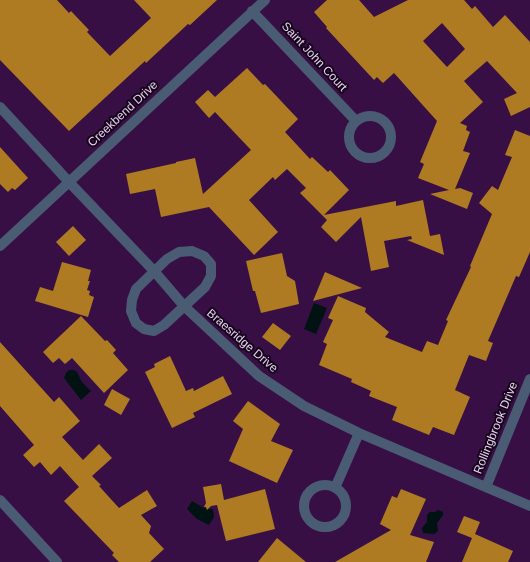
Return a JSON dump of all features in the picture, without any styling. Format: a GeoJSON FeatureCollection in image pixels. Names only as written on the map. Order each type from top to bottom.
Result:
{"type":"FeatureCollection","features":[{"type":"Feature","properties":{"kind":"street","name":"Creekbend Drive"},"geometry":{"type":"LineString","coordinates":[[0,246],[265,0]]}},
{"type":"Feature","properties":{"kind":"street","name":"Saint John Court"},"geometry":{"type":"LineString","coordinates":[[252,11],[356,121]]}},
{"type":"Feature","properties":{"kind":"street","name":"Braesridge Drive"},"geometry":{"type":"LineString","coordinates":[[2,112],[154,271],[184,306],[259,376],[304,406],[359,433],[530,506]]}},
{"type":"Feature","properties":{"kind":"street"},"geometry":{"type":"LineString","coordinates":[[362,117],[377,117],[388,126],[391,140],[384,153],[371,158],[358,155],[353,151],[348,138],[349,132],[356,121],[362,117]]}},
{"type":"Feature","properties":{"kind":"street"},"geometry":{"type":"LineString","coordinates":[[192,251],[204,256],[211,264],[211,276],[205,287],[184,306],[164,325],[154,331],[144,329],[136,322],[131,311],[132,300],[136,289],[154,271],[167,259],[179,252],[192,251]]}},
{"type":"Feature","properties":{"kind":"street","name":"Rollingbrook Drive"},"geometry":{"type":"LineString","coordinates":[[486,487],[530,379]]}},
{"type":"Feature","properties":{"kind":"street"},"geometry":{"type":"LineString","coordinates":[[335,488],[359,433]]}},
{"type":"Feature","properties":{"kind":"street"},"geometry":{"type":"LineString","coordinates":[[329,485],[335,488],[341,492],[344,498],[346,505],[345,512],[338,523],[331,526],[318,526],[307,516],[304,503],[311,491],[316,487],[329,485]]}},
{"type":"Feature","properties":{"kind":"street"},"geometry":{"type":"LineString","coordinates":[[0,500],[57,562]]}},
{"type":"Feature","properties":{"kind":"shaded area"},"geometry":{"type":"Polygon","coordinates":[[[314,303],[327,308],[316,334],[304,329],[314,303]]]}},
{"type":"Feature","properties":{"kind":"shaded area"},"geometry":{"type":"Polygon","coordinates":[[[69,370],[74,370],[77,372],[82,382],[91,391],[81,400],[64,378],[69,370]]]}},
{"type":"Feature","properties":{"kind":"shaded area"},"geometry":{"type":"Polygon","coordinates":[[[192,501],[204,508],[213,509],[214,517],[209,525],[197,519],[187,509],[192,501]]]}},
{"type":"Feature","properties":{"kind":"shaded area"},"geometry":{"type":"Polygon","coordinates":[[[438,510],[443,512],[443,515],[437,523],[438,531],[434,534],[423,533],[422,528],[427,522],[427,515],[430,512],[435,512],[438,510]]]}},
{"type":"Feature","properties":{"kind":"building"},"geometry":{"type":"Polygon","coordinates":[[[0,0],[57,0],[69,13],[71,11],[89,30],[87,32],[110,56],[151,18],[134,0],[217,0],[190,25],[188,24],[146,63],[145,61],[69,131],[0,60],[0,0]]]}},
{"type":"Feature","properties":{"kind":"building"},"geometry":{"type":"Polygon","coordinates":[[[327,0],[359,0],[374,17],[408,0],[464,0],[472,9],[475,6],[493,27],[505,15],[530,42],[530,107],[511,116],[504,99],[517,93],[487,61],[464,81],[483,102],[460,123],[467,126],[466,130],[470,132],[463,151],[470,153],[455,189],[460,188],[473,193],[467,209],[430,194],[449,190],[418,178],[424,164],[420,162],[437,121],[394,73],[383,83],[377,77],[374,80],[326,28],[327,27],[314,12],[327,0]],[[442,23],[423,41],[447,67],[465,49],[442,23]]]}},
{"type":"Feature","properties":{"kind":"building"},"geometry":{"type":"Polygon","coordinates":[[[247,68],[263,85],[265,84],[298,119],[285,132],[310,159],[312,157],[328,172],[330,170],[349,190],[324,215],[396,201],[396,206],[423,200],[430,236],[440,234],[444,255],[407,240],[412,239],[411,236],[384,241],[389,267],[371,271],[361,217],[336,242],[321,227],[327,220],[300,193],[306,188],[287,169],[275,180],[273,177],[249,200],[278,232],[254,255],[209,207],[161,217],[155,189],[130,194],[126,174],[195,158],[203,194],[251,150],[215,112],[209,118],[195,102],[208,90],[215,97],[247,68]]]}},
{"type":"Feature","properties":{"kind":"building"},"geometry":{"type":"Polygon","coordinates":[[[515,130],[530,136],[530,252],[519,277],[516,276],[488,341],[493,343],[486,361],[469,355],[455,390],[470,397],[454,435],[433,427],[429,435],[392,420],[397,407],[369,396],[371,391],[351,382],[352,379],[319,365],[327,344],[323,342],[333,320],[328,318],[338,296],[366,308],[365,312],[389,332],[385,337],[422,352],[427,341],[438,345],[448,321],[446,320],[471,267],[470,266],[492,214],[479,203],[492,186],[498,190],[512,157],[505,155],[515,130]]]}},
{"type":"Feature","properties":{"kind":"building"},"geometry":{"type":"Polygon","coordinates":[[[0,147],[28,178],[15,190],[12,188],[8,192],[0,184],[0,147]]]}},
{"type":"Feature","properties":{"kind":"building"},"geometry":{"type":"Polygon","coordinates":[[[73,226],[86,240],[69,256],[56,242],[73,226]]]}},
{"type":"Feature","properties":{"kind":"building"},"geometry":{"type":"Polygon","coordinates":[[[282,253],[287,276],[295,281],[299,304],[261,313],[255,291],[253,291],[246,261],[282,253]]]}},
{"type":"Feature","properties":{"kind":"building"},"geometry":{"type":"Polygon","coordinates":[[[62,262],[91,270],[87,290],[90,291],[89,295],[94,297],[88,317],[35,301],[40,287],[53,291],[62,262]]]}},
{"type":"Feature","properties":{"kind":"building"},"geometry":{"type":"Polygon","coordinates":[[[325,272],[362,288],[313,301],[325,272]]]}},
{"type":"Feature","properties":{"kind":"building"},"geometry":{"type":"Polygon","coordinates":[[[81,316],[105,341],[107,340],[116,350],[113,353],[128,370],[104,393],[72,358],[65,364],[59,358],[53,363],[43,352],[81,316]]]}},
{"type":"Feature","properties":{"kind":"building"},"geometry":{"type":"Polygon","coordinates":[[[273,323],[291,336],[280,350],[262,337],[273,323]]]}},
{"type":"Feature","properties":{"kind":"building"},"geometry":{"type":"Polygon","coordinates":[[[0,342],[54,402],[59,397],[80,421],[62,437],[83,460],[99,444],[112,458],[92,476],[119,508],[147,490],[157,506],[141,515],[151,526],[149,533],[164,549],[150,562],[119,562],[112,555],[114,553],[64,501],[79,487],[60,466],[51,475],[40,462],[34,467],[23,455],[34,445],[0,406],[0,342]]]}},
{"type":"Feature","properties":{"kind":"building"},"geometry":{"type":"Polygon","coordinates":[[[170,356],[186,391],[193,388],[194,391],[223,376],[232,394],[193,413],[195,417],[172,428],[145,372],[155,367],[154,364],[170,356]]]}},
{"type":"Feature","properties":{"kind":"building"},"geometry":{"type":"Polygon","coordinates":[[[112,389],[130,399],[121,415],[104,405],[112,389]]]}},
{"type":"Feature","properties":{"kind":"building"},"geometry":{"type":"Polygon","coordinates":[[[248,401],[280,424],[271,441],[293,450],[277,483],[229,461],[243,429],[233,421],[248,401]]]}},
{"type":"Feature","properties":{"kind":"building"},"geometry":{"type":"Polygon","coordinates":[[[221,484],[224,500],[265,489],[275,529],[226,541],[217,505],[211,506],[207,510],[206,507],[204,507],[206,503],[203,487],[221,484]]]}},
{"type":"Feature","properties":{"kind":"building"},"geometry":{"type":"Polygon","coordinates":[[[401,489],[426,499],[410,535],[434,542],[426,562],[335,562],[391,530],[380,524],[392,496],[397,498],[401,489]]]}},
{"type":"Feature","properties":{"kind":"building"},"geometry":{"type":"Polygon","coordinates":[[[464,516],[480,522],[475,534],[513,551],[508,562],[462,562],[472,538],[457,532],[464,516]]]}},
{"type":"Feature","properties":{"kind":"building"},"geometry":{"type":"Polygon","coordinates":[[[277,538],[306,562],[258,562],[277,538]]]}}]}
